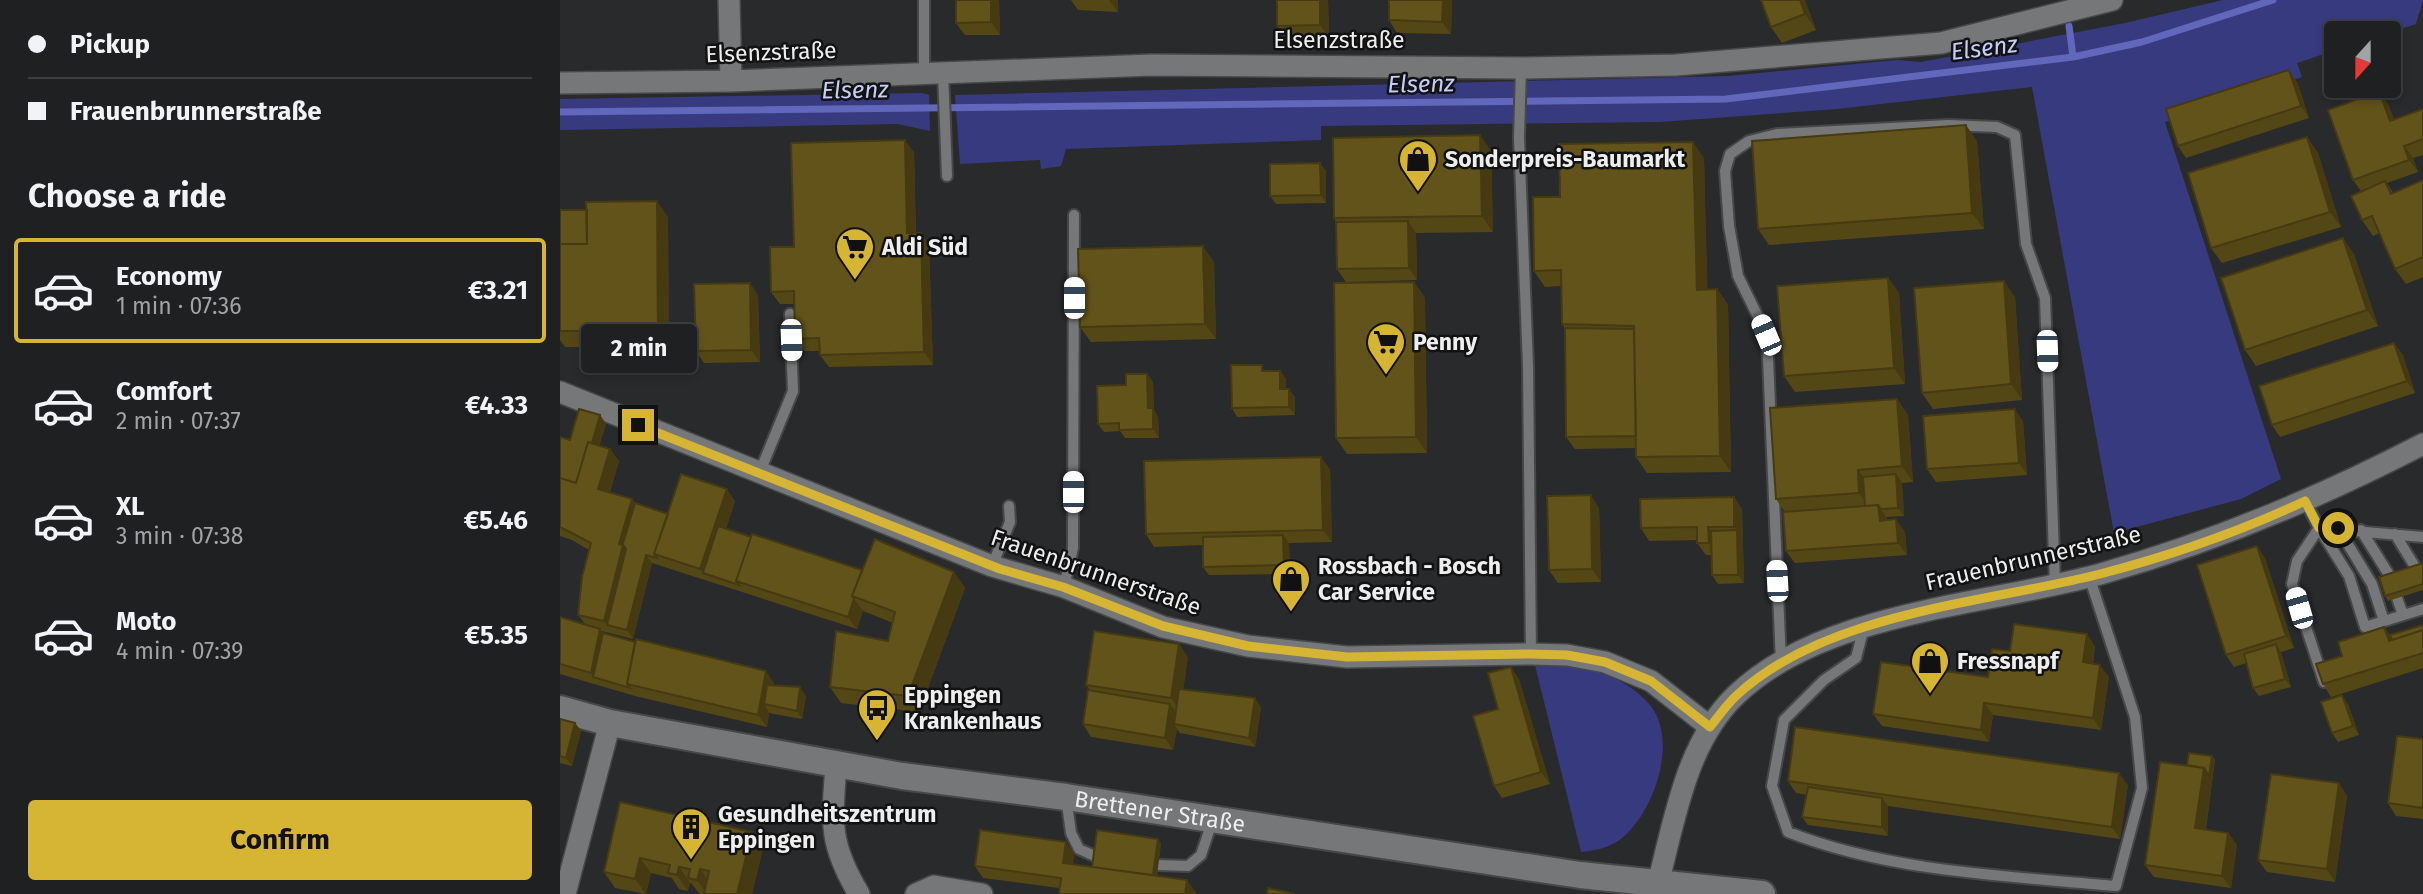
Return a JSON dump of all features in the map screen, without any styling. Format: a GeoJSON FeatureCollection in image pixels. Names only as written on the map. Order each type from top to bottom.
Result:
{"type":"FeatureCollection","features":[{"type":"Feature","properties":{"kind":"street"},"geometry":{"type":"LineString","coordinates":[[729,0],[731,81]]}},
{"type":"Feature","properties":{"kind":"street","name":"Elsenzstraße"},"geometry":{"type":"LineString","coordinates":[[560,83],[731,81],[1152,65],[1521,68],[1676,65],[1941,44],[2112,0]]}},
{"type":"Feature","properties":{"kind":"street","name":"Frauenbrunnerstraße"},"geometry":{"type":"LineString","coordinates":[[560,392],[992,566],[1063,587],[1163,626],[1248,646],[1347,657],[1531,654],[1567,655],[1605,662],[1651,681],[1710,727]]}},
{"type":"Feature","properties":{"kind":"street","name":"Frauenbrunnerstraße"},"geometry":{"type":"LineString","coordinates":[[1657,888],[1681,793],[1710,727],[1736,695],[1781,663],[1864,627],[1944,605],[2089,576],[2270,518],[2421,449]]}},
{"type":"Feature","properties":{"kind":"street","name":"Brettener Straße"},"geometry":{"type":"LineString","coordinates":[[560,709],[610,723],[836,765],[1213,819],[1657,888],[1762,894]]}},
{"type":"Feature","properties":{"kind":"street"},"geometry":{"type":"LineString","coordinates":[[565,894],[610,723]]}},
{"type":"Feature","properties":{"kind":"street"},"geometry":{"type":"LineString","coordinates":[[836,765],[831,830],[847,874],[859,894]]}},
{"type":"Feature","properties":{"kind":"street"},"geometry":{"type":"LineString","coordinates":[[916,894],[934,886],[982,894]]}},
{"type":"Feature","properties":{"kind":"lane"},"geometry":{"type":"LineString","coordinates":[[924,0],[934,72],[943,95],[947,176]]}},
{"type":"Feature","properties":{"kind":"lane"},"geometry":{"type":"LineString","coordinates":[[1521,68],[1520,138],[1528,366],[1531,654]]}},
{"type":"Feature","properties":{"kind":"lane"},"geometry":{"type":"LineString","coordinates":[[1781,663],[1766,335],[1738,276],[1729,226],[1725,171],[1730,155],[1749,141],[1777,134],[1948,125],[1997,127],[2015,135],[2026,244],[2045,299],[2054,584]]}},
{"type":"Feature","properties":{"kind":"lane"},"geometry":{"type":"LineString","coordinates":[[1063,587],[1073,548],[1074,215]]}},
{"type":"Feature","properties":{"kind":"lane"},"geometry":{"type":"LineString","coordinates":[[759,474],[793,391],[790,314]]}},
{"type":"Feature","properties":{"kind":"lane"},"geometry":{"type":"LineString","coordinates":[[2305,501],[2349,576],[2365,628],[2423,609]]}},
{"type":"Feature","properties":{"kind":"lane"},"geometry":{"type":"LineString","coordinates":[[992,566],[1010,522],[1009,506]]}},
{"type":"Feature","properties":{"kind":"lane"},"geometry":{"type":"LineString","coordinates":[[2319,528],[2420,536],[2423,546]]}},
{"type":"Feature","properties":{"kind":"lane"},"geometry":{"type":"LineString","coordinates":[[2319,528],[2297,561],[2292,584],[2317,667],[2328,687]]}},
{"type":"Feature","properties":{"kind":"lane"},"geometry":{"type":"LineString","coordinates":[[2338,528],[2372,584],[2384,621]]}},
{"type":"Feature","properties":{"kind":"lane"},"geometry":{"type":"LineString","coordinates":[[2361,530],[2391,578]]}},
{"type":"Feature","properties":{"kind":"lane"},"geometry":{"type":"LineString","coordinates":[[2395,534],[2417,570]]}},
{"type":"Feature","properties":{"kind":"lane"},"geometry":{"type":"LineString","coordinates":[[1864,627],[1856,658],[1824,680],[1784,720],[1772,786],[1788,832],[1828,848],[1973,873],[2116,886],[2142,788],[2135,717],[2089,576]]}},
{"type":"Feature","properties":{"kind":"lane"},"geometry":{"type":"LineString","coordinates":[[2397,598],[2403,615]]}},
{"type":"Feature","properties":{"kind":"lane"},"geometry":{"type":"LineString","coordinates":[[1066,797],[1071,833],[1079,849],[1097,857]]}},
{"type":"Feature","properties":{"kind":"lane"},"geometry":{"type":"LineString","coordinates":[[1158,865],[1188,866],[1201,855],[1213,819]]}},
{"type":"Feature","properties":{"kind":"shaded area"},"geometry":{"type":"Polygon","coordinates":[[[2223,0],[2423,0],[2416,24],[2401,29],[2401,21],[2324,21],[2324,54],[2297,63],[2302,77],[2165,122],[2281,479],[2241,499],[2114,533],[2032,87],[1837,109],[1660,122],[1321,126],[1321,140],[1066,149],[1061,166],[1041,169],[1040,160],[960,164],[955,95],[1728,76],[1897,60],[1921,62],[2125,23],[2223,0]]]}},
{"type":"Feature","properties":{"kind":"shaded area"},"geometry":{"type":"Polygon","coordinates":[[[929,95],[930,131],[898,124],[560,130],[560,99],[929,95]]]}},
{"type":"Feature","properties":{"kind":"shaded area"},"geometry":{"type":"Polygon","coordinates":[[[1560,662],[1620,681],[1641,695],[1658,720],[1662,737],[1659,775],[1644,812],[1633,827],[1612,845],[1581,852],[1535,665],[1560,662]]]}},
{"type":"Feature","properties":{"kind":"building"},"geometry":{"type":"Polygon","coordinates":[[[956,0],[991,0],[991,22],[956,23],[956,0]]]}},
{"type":"Feature","properties":{"kind":"building"},"geometry":{"type":"Polygon","coordinates":[[[1277,0],[1320,0],[1320,25],[1277,26],[1277,0]]]}},
{"type":"Feature","properties":{"kind":"building"},"geometry":{"type":"Polygon","coordinates":[[[1389,0],[1443,0],[1442,22],[1389,20],[1389,0]]]}},
{"type":"Feature","properties":{"kind":"building"},"geometry":{"type":"Polygon","coordinates":[[[1761,0],[1800,0],[1805,14],[1771,27],[1761,0]]]}},
{"type":"Feature","properties":{"kind":"building"},"geometry":{"type":"Polygon","coordinates":[[[2289,70],[2301,106],[2178,146],[2166,109],[2289,70]]]}},
{"type":"Feature","properties":{"kind":"building"},"geometry":{"type":"Polygon","coordinates":[[[2360,98],[2382,98],[2390,121],[2423,109],[2423,139],[2404,146],[2409,160],[2353,180],[2328,110],[2360,98]]]}},
{"type":"Feature","properties":{"kind":"building"},"geometry":{"type":"Polygon","coordinates":[[[1966,125],[1972,213],[1758,229],[1752,141],[1966,125]]]}},
{"type":"Feature","properties":{"kind":"building","name":"Sonderpreis-Baumarkt"},"geometry":{"type":"Polygon","coordinates":[[[1480,135],[1482,216],[1334,218],[1333,138],[1480,135]]]}},
{"type":"Feature","properties":{"kind":"building"},"geometry":{"type":"Polygon","coordinates":[[[2307,137],[2330,212],[2211,248],[2188,173],[2307,137]]]}},
{"type":"Feature","properties":{"kind":"building","name":"Aldi Süd"},"geometry":{"type":"Polygon","coordinates":[[[905,140],[907,233],[921,233],[924,352],[820,355],[819,338],[795,339],[794,291],[771,292],[770,247],[794,247],[791,143],[905,140]]]}},
{"type":"Feature","properties":{"kind":"building"},"geometry":{"type":"Polygon","coordinates":[[[1693,142],[1697,290],[1717,289],[1720,456],[1636,457],[1634,326],[1562,324],[1561,270],[1534,271],[1533,197],[1560,197],[1559,144],[1693,142]]]}},
{"type":"Feature","properties":{"kind":"building"},"geometry":{"type":"Polygon","coordinates":[[[1320,163],[1321,195],[1270,196],[1270,164],[1320,163]]]}},
{"type":"Feature","properties":{"kind":"building"},"geometry":{"type":"Polygon","coordinates":[[[2423,180],[2423,257],[2395,269],[2372,216],[2362,220],[2351,196],[2385,181],[2391,194],[2423,180]]]}},
{"type":"Feature","properties":{"kind":"building"},"geometry":{"type":"Polygon","coordinates":[[[657,201],[658,352],[587,354],[587,331],[560,331],[560,244],[587,244],[586,202],[657,201]]]}},
{"type":"Feature","properties":{"kind":"building"},"geometry":{"type":"Polygon","coordinates":[[[560,210],[587,210],[587,244],[560,244],[560,210]]]}},
{"type":"Feature","properties":{"kind":"building"},"geometry":{"type":"Polygon","coordinates":[[[1408,221],[1409,268],[1337,269],[1336,222],[1408,221]]]}},
{"type":"Feature","properties":{"kind":"building"},"geometry":{"type":"Polygon","coordinates":[[[2343,238],[2367,310],[2245,350],[2221,278],[2343,238]]]}},
{"type":"Feature","properties":{"kind":"building"},"geometry":{"type":"Polygon","coordinates":[[[1203,246],[1205,324],[1080,327],[1078,249],[1203,246]]]}},
{"type":"Feature","properties":{"kind":"building"},"geometry":{"type":"Polygon","coordinates":[[[1888,278],[1894,368],[1784,376],[1777,286],[1888,278]]]}},
{"type":"Feature","properties":{"kind":"building"},"geometry":{"type":"Polygon","coordinates":[[[2004,281],[2011,384],[1922,393],[1914,288],[2004,281]]]}},
{"type":"Feature","properties":{"kind":"building","name":"Penny"},"geometry":{"type":"Polygon","coordinates":[[[1414,282],[1416,437],[1336,438],[1334,283],[1414,282]]]}},
{"type":"Feature","properties":{"kind":"building"},"geometry":{"type":"Polygon","coordinates":[[[750,283],[751,350],[696,351],[694,284],[750,283]]]}},
{"type":"Feature","properties":{"kind":"building"},"geometry":{"type":"Polygon","coordinates":[[[1565,328],[1634,329],[1636,436],[1566,437],[1565,328]]]}},
{"type":"Feature","properties":{"kind":"building"},"geometry":{"type":"Polygon","coordinates":[[[2394,343],[2407,381],[2272,425],[2259,386],[2394,343]]]}},
{"type":"Feature","properties":{"kind":"building"},"geometry":{"type":"Polygon","coordinates":[[[1231,365],[1262,365],[1262,371],[1280,371],[1280,389],[1289,389],[1289,407],[1232,408],[1231,365]]]}},
{"type":"Feature","properties":{"kind":"building"},"geometry":{"type":"Polygon","coordinates":[[[1126,374],[1147,374],[1148,408],[1153,408],[1153,429],[1119,430],[1119,423],[1098,424],[1097,386],[1126,385],[1126,374]]]}},
{"type":"Feature","properties":{"kind":"building"},"geometry":{"type":"Polygon","coordinates":[[[1897,399],[1902,466],[1858,470],[1859,493],[1776,499],[1770,408],[1897,399]]]}},
{"type":"Feature","properties":{"kind":"building"},"geometry":{"type":"Polygon","coordinates":[[[579,409],[600,415],[592,443],[588,442],[576,483],[560,478],[560,437],[570,440],[579,409]]]}},
{"type":"Feature","properties":{"kind":"building"},"geometry":{"type":"Polygon","coordinates":[[[2015,409],[2019,463],[1927,469],[1923,416],[2015,409]]]}},
{"type":"Feature","properties":{"kind":"building"},"geometry":{"type":"Polygon","coordinates":[[[588,442],[610,449],[598,489],[632,499],[619,544],[623,545],[604,621],[578,615],[582,577],[591,543],[560,527],[560,478],[576,483],[588,442]]]}},
{"type":"Feature","properties":{"kind":"building"},"geometry":{"type":"Polygon","coordinates":[[[1321,457],[1323,530],[1146,534],[1144,461],[1321,457]]]}},
{"type":"Feature","properties":{"kind":"building"},"geometry":{"type":"Polygon","coordinates":[[[681,474],[727,489],[700,569],[654,554],[681,474]]]}},
{"type":"Feature","properties":{"kind":"building"},"geometry":{"type":"Polygon","coordinates":[[[1896,474],[1898,508],[1865,506],[1863,477],[1896,474]]]}},
{"type":"Feature","properties":{"kind":"building"},"geometry":{"type":"Polygon","coordinates":[[[1591,495],[1592,569],[1549,570],[1547,496],[1591,495]]]}},
{"type":"Feature","properties":{"kind":"building"},"geometry":{"type":"Polygon","coordinates":[[[1734,497],[1734,527],[1708,527],[1709,543],[1697,543],[1697,527],[1641,528],[1640,499],[1734,497]]]}},
{"type":"Feature","properties":{"kind":"building"},"geometry":{"type":"Polygon","coordinates":[[[635,503],[668,514],[654,554],[657,558],[646,555],[627,630],[607,625],[626,549],[623,545],[622,547],[635,503]]]}},
{"type":"Feature","properties":{"kind":"building"},"geometry":{"type":"Polygon","coordinates":[[[1878,505],[1880,521],[1896,519],[1898,543],[1786,551],[1783,512],[1878,505]]]}},
{"type":"Feature","properties":{"kind":"building"},"geometry":{"type":"Polygon","coordinates":[[[718,526],[751,537],[736,581],[739,585],[703,573],[718,526]]]}},
{"type":"Feature","properties":{"kind":"building"},"geometry":{"type":"Polygon","coordinates":[[[1737,530],[1738,575],[1712,575],[1711,531],[1737,530]]]}},
{"type":"Feature","properties":{"kind":"building"},"geometry":{"type":"Polygon","coordinates":[[[752,534],[862,570],[852,596],[854,599],[848,617],[736,581],[752,534]]]}},
{"type":"Feature","properties":{"kind":"building"},"geometry":{"type":"Polygon","coordinates":[[[1283,535],[1284,565],[1203,567],[1203,537],[1283,535]]]}},
{"type":"Feature","properties":{"kind":"building"},"geometry":{"type":"Polygon","coordinates":[[[875,539],[954,572],[908,696],[830,687],[836,631],[888,641],[895,612],[852,596],[875,539]]]}},
{"type":"Feature","properties":{"kind":"building"},"geometry":{"type":"Polygon","coordinates":[[[2257,546],[2286,636],[2226,655],[2197,565],[2257,546]]]}},
{"type":"Feature","properties":{"kind":"building"},"geometry":{"type":"Polygon","coordinates":[[[2423,563],[2423,584],[2385,596],[2379,577],[2423,563]]]}},
{"type":"Feature","properties":{"kind":"building"},"geometry":{"type":"Polygon","coordinates":[[[560,617],[600,629],[591,673],[560,664],[560,617]]]}},
{"type":"Feature","properties":{"kind":"building"},"geometry":{"type":"Polygon","coordinates":[[[2014,624],[2087,634],[2083,662],[2100,665],[2093,718],[1984,703],[1981,730],[1873,714],[1881,662],[1988,677],[1992,649],[2010,651],[2014,624]]]}},
{"type":"Feature","properties":{"kind":"building"},"geometry":{"type":"Polygon","coordinates":[[[2423,625],[2423,630],[2392,640],[2390,635],[2423,625]]]}},
{"type":"Feature","properties":{"kind":"building"},"geometry":{"type":"Polygon","coordinates":[[[2384,627],[2389,641],[2423,630],[2423,653],[2323,684],[2316,664],[2342,656],[2338,642],[2384,627]]]}},
{"type":"Feature","properties":{"kind":"building"},"geometry":{"type":"Polygon","coordinates":[[[1094,631],[1179,644],[1171,698],[1086,685],[1094,631]]]}},
{"type":"Feature","properties":{"kind":"building"},"geometry":{"type":"Polygon","coordinates":[[[603,633],[635,642],[627,684],[630,688],[593,677],[603,633]]]}},
{"type":"Feature","properties":{"kind":"building"},"geometry":{"type":"Polygon","coordinates":[[[636,639],[766,671],[758,715],[627,684],[636,639]]]}},
{"type":"Feature","properties":{"kind":"building"},"geometry":{"type":"Polygon","coordinates":[[[2276,644],[2285,679],[2253,688],[2244,654],[2276,644]]]}},
{"type":"Feature","properties":{"kind":"building"},"geometry":{"type":"Polygon","coordinates":[[[1511,667],[1541,772],[1494,786],[1473,716],[1498,709],[1488,673],[1511,667]]]}},
{"type":"Feature","properties":{"kind":"building"},"geometry":{"type":"Polygon","coordinates":[[[767,685],[800,687],[797,711],[764,704],[767,685]]]}},
{"type":"Feature","properties":{"kind":"building"},"geometry":{"type":"Polygon","coordinates":[[[1179,689],[1255,698],[1249,738],[1174,724],[1179,689]]]}},
{"type":"Feature","properties":{"kind":"building"},"geometry":{"type":"Polygon","coordinates":[[[1088,690],[1170,704],[1165,738],[1083,724],[1088,690]]]}},
{"type":"Feature","properties":{"kind":"building"},"geometry":{"type":"Polygon","coordinates":[[[2342,695],[2353,726],[2332,733],[2321,702],[2342,695]]]}},
{"type":"Feature","properties":{"kind":"building"},"geometry":{"type":"Polygon","coordinates":[[[560,719],[575,723],[566,758],[560,756],[560,719]]]}},
{"type":"Feature","properties":{"kind":"building"},"geometry":{"type":"Polygon","coordinates":[[[1795,727],[2119,773],[2112,827],[1788,781],[1795,727]]]}},
{"type":"Feature","properties":{"kind":"building"},"geometry":{"type":"Polygon","coordinates":[[[2397,736],[2423,739],[2423,808],[2388,803],[2397,736]]]}},
{"type":"Feature","properties":{"kind":"building"},"geometry":{"type":"Polygon","coordinates":[[[2189,753],[2212,756],[2209,776],[2204,768],[2187,765],[2189,753]]]}},
{"type":"Feature","properties":{"kind":"building"},"geometry":{"type":"Polygon","coordinates":[[[2160,762],[2204,768],[2195,828],[2228,833],[2222,876],[2145,865],[2160,762]]]}},
{"type":"Feature","properties":{"kind":"building"},"geometry":{"type":"Polygon","coordinates":[[[2271,774],[2339,783],[2327,869],[2258,860],[2271,774]]]}},
{"type":"Feature","properties":{"kind":"building"},"geometry":{"type":"Polygon","coordinates":[[[1808,787],[1882,798],[1882,827],[1802,817],[1808,787]]]}},
{"type":"Feature","properties":{"kind":"building","name":"Gesundheitszentrum Eppingen"},"geometry":{"type":"Polygon","coordinates":[[[620,802],[752,832],[737,894],[704,894],[709,871],[700,869],[697,880],[688,878],[690,869],[679,867],[677,875],[668,873],[670,865],[640,858],[635,879],[604,872],[620,802]]]}},
{"type":"Feature","properties":{"kind":"building"},"geometry":{"type":"Polygon","coordinates":[[[980,830],[1066,842],[1063,863],[1187,880],[1185,894],[1059,894],[1061,878],[975,866],[980,830]]]}},
{"type":"Feature","properties":{"kind":"building"},"geometry":{"type":"Polygon","coordinates":[[[1097,830],[1158,839],[1153,875],[1092,867],[1097,830]]]}},
{"type":"Feature","properties":{"kind":"building"},"geometry":{"type":"Polygon","coordinates":[[[1268,888],[1295,894],[1267,894],[1268,888]]]}},
{"type":"Feature","properties":{"kind":"waterway","name":"Elsenz"},"geometry":{"type":"LineString","coordinates":[[560,112],[1726,99],[2073,57],[2142,42],[2273,0]]}},
{"type":"Feature","properties":{"kind":"waterway"},"geometry":{"type":"LineString","coordinates":[[2069,26],[2073,57]]}},
{"type":"Feature","properties":{"kind":"place","name":"Sonderpreis-Baumarkt"},"geometry":{"type":"Point","coordinates":[1418,193]}},
{"type":"Feature","properties":{"kind":"place","name":"Aldi Süd"},"geometry":{"type":"Point","coordinates":[855,281]}},
{"type":"Feature","properties":{"kind":"place","name":"Penny"},"geometry":{"type":"Point","coordinates":[1386,376]}},
{"type":"Feature","properties":{"kind":"place","name":"Rossbach - Bosch Car Service"},"geometry":{"type":"Point","coordinates":[1291,613]}},
{"type":"Feature","properties":{"kind":"place","name":"Fressnapf"},"geometry":{"type":"Point","coordinates":[1930,695]}},
{"type":"Feature","properties":{"kind":"place","name":"Eppingen Krankenhaus"},"geometry":{"type":"Point","coordinates":[877,742]}},
{"type":"Feature","properties":{"kind":"place","name":"Gesundheitszentrum Eppingen"},"geometry":{"type":"Point","coordinates":[691,861]}},
{"type":"Feature","properties":{"kind":"route"},"geometry":{"type":"LineString","coordinates":[[638,425],[1000,569],[1063,587],[1163,626],[1248,646],[1347,657],[1531,654],[1567,655],[1605,662],[1651,681],[1710,727],[1736,695],[1781,663],[1864,627],[1944,605],[2104,573],[2270,518],[2305,501],[2319,528],[2338,528]]}}]}
